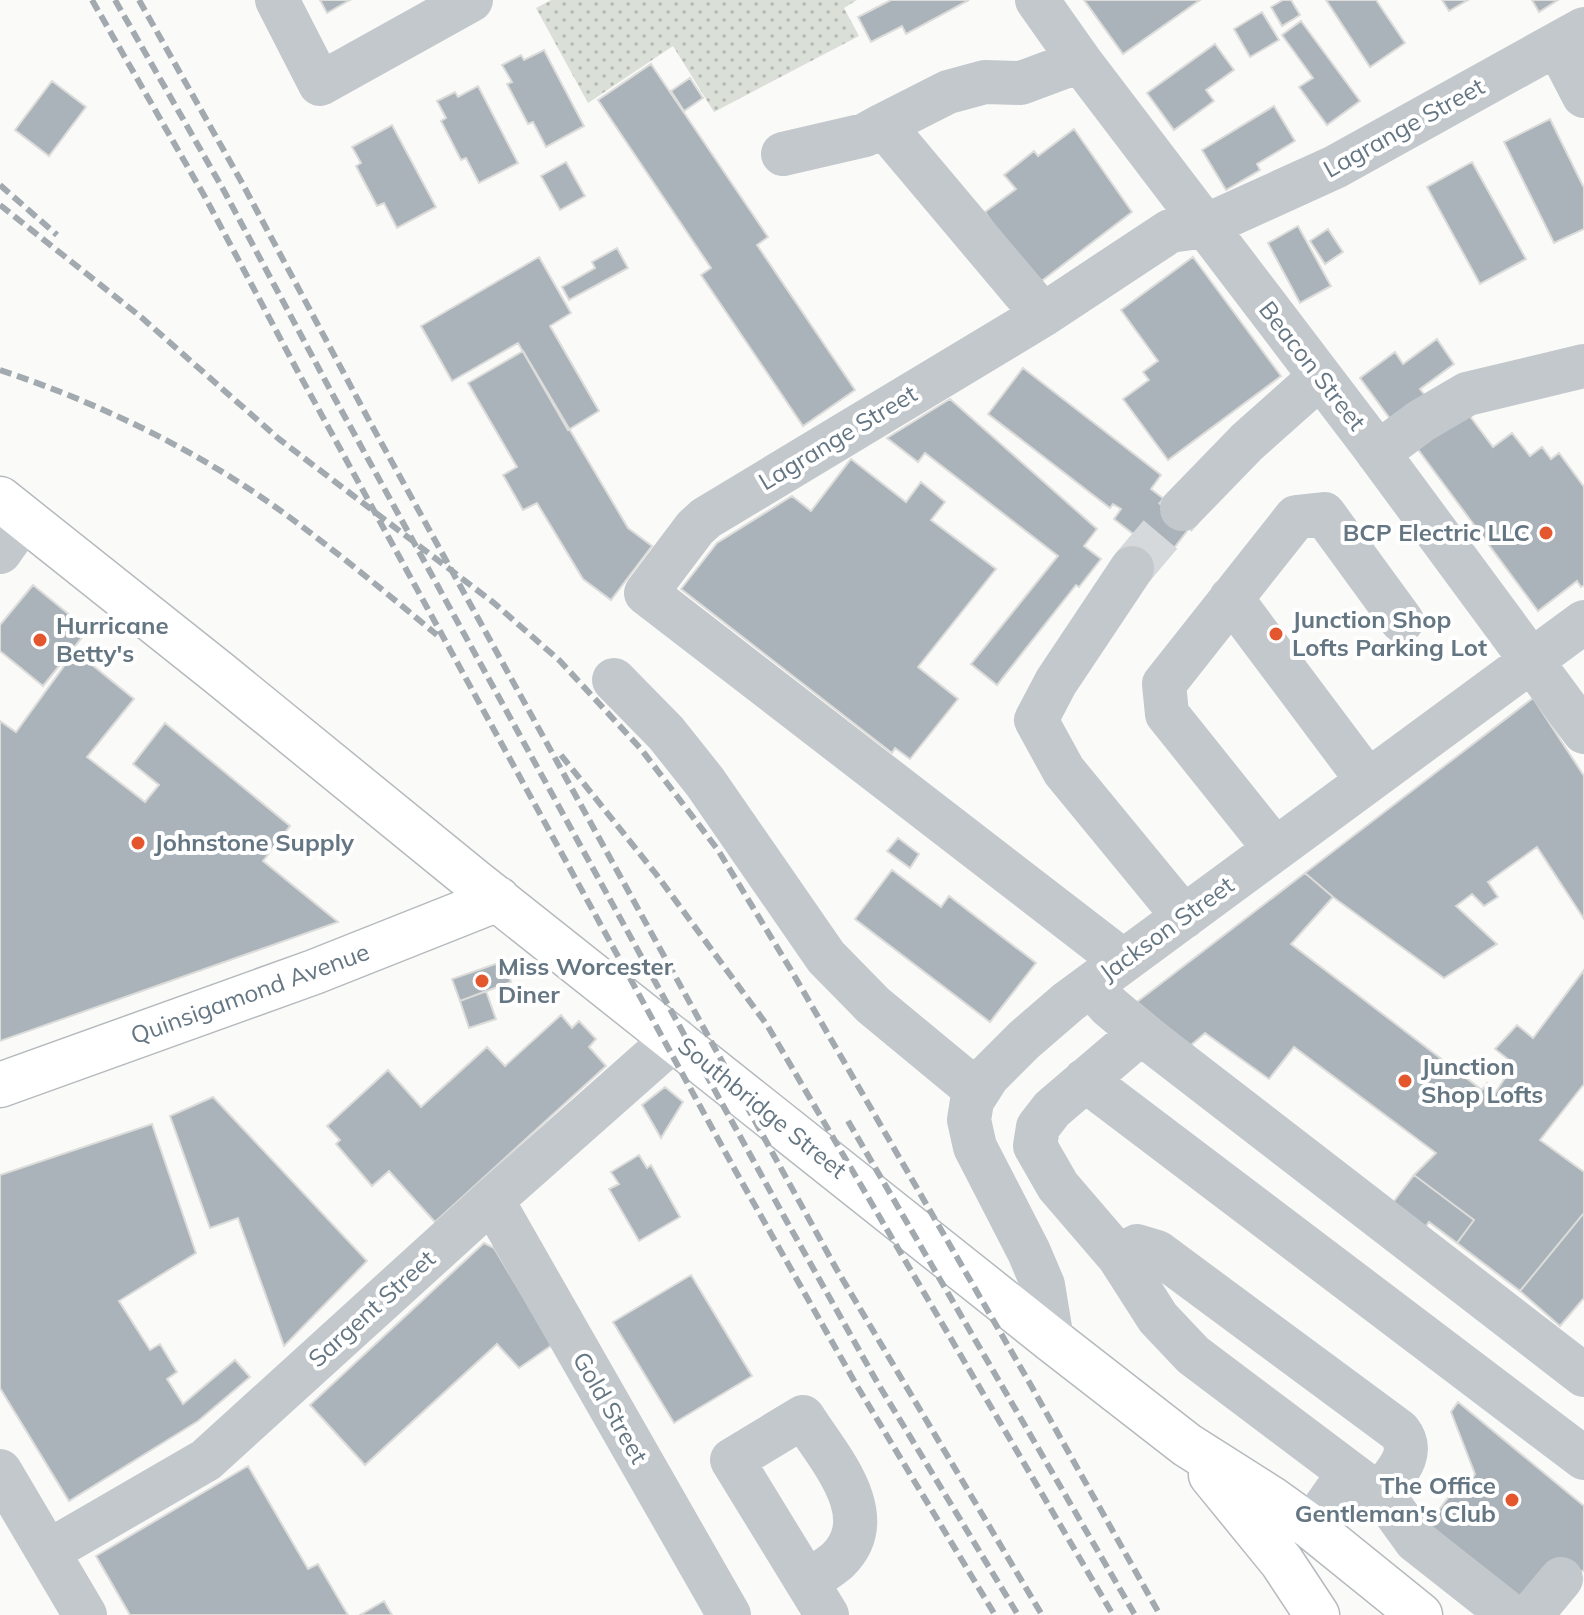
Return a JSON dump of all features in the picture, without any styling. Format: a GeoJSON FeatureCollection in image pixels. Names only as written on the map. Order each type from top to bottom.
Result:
{"type":"FeatureCollection","features":[{"type":"Feature","properties":{"kind":"main road","name":"Southbridge Street"},"geometry":{"type":"LineString","coordinates":[[8,523],[220,674],[1052,1340],[1187,1445],[1311,1527],[1420,1615]]}},
{"type":"Feature","properties":{"kind":"main road","name":"Quinsigamond Avenue"},"geometry":{"type":"LineString","coordinates":[[0,1085],[314,972],[498,899]]}},
{"type":"Feature","properties":{"kind":"main road"},"geometry":{"type":"LineString","coordinates":[[1187,1445],[1282,1562],[1317,1615]]}},
{"type":"Feature","properties":{"kind":"street"},"geometry":{"type":"LineString","coordinates":[[277,0],[320,84],[471,0]]}},
{"type":"Feature","properties":{"kind":"street","name":"Beacon Street"},"geometry":{"type":"LineString","coordinates":[[1037,0],[1584,732]]}},
{"type":"Feature","properties":{"kind":"street"},"geometry":{"type":"LineString","coordinates":[[1570,37],[1584,96]]}},
{"type":"Feature","properties":{"kind":"street","name":"Lagrange Street"},"geometry":{"type":"LineString","coordinates":[[1107,973],[646,593],[706,518],[1043,315],[1170,231],[1205,226],[1335,167],[1570,37]]}},
{"type":"Feature","properties":{"kind":"street"},"geometry":{"type":"LineString","coordinates":[[783,154],[865,135],[948,92],[985,82],[1021,83],[1080,61]]}},
{"type":"Feature","properties":{"kind":"street"},"geometry":{"type":"LineString","coordinates":[[883,125],[1043,315]]}},
{"type":"Feature","properties":{"kind":"street"},"geometry":{"type":"LineString","coordinates":[[1378,453],[1421,421],[1467,394],[1584,366]]}},
{"type":"Feature","properties":{"kind":"street"},"geometry":{"type":"LineString","coordinates":[[1182,509],[1247,442],[1320,377]]}},
{"type":"Feature","properties":{"kind":"street"},"geometry":{"type":"LineString","coordinates":[[1275,849],[1167,714],[1164,684],[1296,517],[1324,514],[1402,621]]}},
{"type":"Feature","properties":{"kind":"street"},"geometry":{"type":"LineString","coordinates":[[1132,568],[1056,682],[1036,720],[1064,771],[1184,917]]}},
{"type":"Feature","properties":{"kind":"street"},"geometry":{"type":"LineString","coordinates":[[1231,598],[1368,781]]}},
{"type":"Feature","properties":{"kind":"street","name":"Jackson Street"},"geometry":{"type":"LineString","coordinates":[[977,1091],[1024,1040],[1107,973],[1584,622]]}},
{"type":"Feature","properties":{"kind":"street"},"geometry":{"type":"LineString","coordinates":[[614,680],[666,733],[705,782],[826,957],[873,1005],[977,1091],[969,1110],[971,1138],[1037,1269],[1048,1304],[1052,1340]]}},
{"type":"Feature","properties":{"kind":"street"},"geometry":{"type":"LineString","coordinates":[[1107,973],[1109,1006],[1141,1033],[1584,1375]]}},
{"type":"Feature","properties":{"kind":"street"},"geometry":{"type":"LineString","coordinates":[[1141,1033],[1044,1117],[1038,1127],[1035,1146],[1058,1186],[1119,1257],[1158,1318],[1193,1355],[1393,1507],[1404,1528],[1416,1541],[1510,1615]]}},
{"type":"Feature","properties":{"kind":"street","name":"Sargent Street"},"geometry":{"type":"LineString","coordinates":[[49,1551],[206,1460],[675,1038]]}},
{"type":"Feature","properties":{"kind":"street"},"geometry":{"type":"LineString","coordinates":[[1085,1080],[1584,1458]]}},
{"type":"Feature","properties":{"kind":"street","name":"Gold Street"},"geometry":{"type":"LineString","coordinates":[[492,1200],[729,1615]]}},
{"type":"Feature","properties":{"kind":"street"},"geometry":{"type":"LineString","coordinates":[[1119,1257],[1137,1246],[1157,1252],[1399,1431],[1406,1440],[1406,1458],[1364,1484],[1311,1527]]}},
{"type":"Feature","properties":{"kind":"street"},"geometry":{"type":"LineString","coordinates":[[0,1471],[85,1615]]}},
{"type":"Feature","properties":{"kind":"street"},"geometry":{"type":"LineString","coordinates":[[1531,1615],[1561,1579]]}},
{"type":"Feature","properties":{"kind":"shaded area"},"geometry":{"type":"Polygon","coordinates":[[[551,0],[857,0],[844,8],[859,36],[714,112],[673,46],[588,103],[536,8],[551,0]]]}},
{"type":"Feature","properties":{"kind":"building"},"geometry":{"type":"Polygon","coordinates":[[[320,0],[350,0],[327,13],[320,0]]]}},
{"type":"Feature","properties":{"kind":"building"},"geometry":{"type":"Polygon","coordinates":[[[891,0],[969,0],[906,34],[902,26],[871,42],[858,17],[891,0]]]}},
{"type":"Feature","properties":{"kind":"building"},"geometry":{"type":"Polygon","coordinates":[[[1084,0],[1200,0],[1123,54],[1084,0]]]}},
{"type":"Feature","properties":{"kind":"building"},"geometry":{"type":"Polygon","coordinates":[[[1283,0],[1291,0],[1300,15],[1282,26],[1271,7],[1283,0]]]}},
{"type":"Feature","properties":{"kind":"building"},"geometry":{"type":"Polygon","coordinates":[[[1326,0],[1376,0],[1405,43],[1370,67],[1326,0]]]}},
{"type":"Feature","properties":{"kind":"building"},"geometry":{"type":"Polygon","coordinates":[[[1442,0],[1468,0],[1449,11],[1442,0]]]}},
{"type":"Feature","properties":{"kind":"building"},"geometry":{"type":"Polygon","coordinates":[[[1532,0],[1558,0],[1539,12],[1532,0]]]}},
{"type":"Feature","properties":{"kind":"building"},"geometry":{"type":"Polygon","coordinates":[[[1262,12],[1279,40],[1250,57],[1234,29],[1262,12]]]}},
{"type":"Feature","properties":{"kind":"building"},"geometry":{"type":"Polygon","coordinates":[[[1301,21],[1360,101],[1327,125],[1299,87],[1313,78],[1282,35],[1301,21]]]}},
{"type":"Feature","properties":{"kind":"building"},"geometry":{"type":"Polygon","coordinates":[[[1215,44],[1234,70],[1206,90],[1214,101],[1174,130],[1147,93],[1215,44]]]}},
{"type":"Feature","properties":{"kind":"building"},"geometry":{"type":"Polygon","coordinates":[[[544,50],[584,126],[546,147],[533,122],[528,124],[507,84],[512,82],[502,65],[521,55],[524,60],[544,50]]]}},
{"type":"Feature","properties":{"kind":"building"},"geometry":{"type":"Polygon","coordinates":[[[651,64],[768,237],[757,245],[855,390],[803,426],[701,275],[711,268],[598,100],[651,64]]]}},
{"type":"Feature","properties":{"kind":"building"},"geometry":{"type":"Polygon","coordinates":[[[690,78],[703,98],[684,111],[671,91],[690,78]]]}},
{"type":"Feature","properties":{"kind":"building"},"geometry":{"type":"Polygon","coordinates":[[[52,81],[86,107],[49,156],[15,130],[52,81]]]}},
{"type":"Feature","properties":{"kind":"building"},"geometry":{"type":"Polygon","coordinates":[[[478,86],[518,163],[479,183],[466,158],[461,160],[441,121],[446,118],[437,101],[455,92],[458,97],[478,86]]]}},
{"type":"Feature","properties":{"kind":"building"},"geometry":{"type":"Polygon","coordinates":[[[1274,106],[1295,141],[1257,164],[1260,170],[1226,190],[1202,150],[1274,106]]]}},
{"type":"Feature","properties":{"kind":"building"},"geometry":{"type":"Polygon","coordinates":[[[1550,119],[1584,188],[1584,229],[1554,243],[1504,142],[1550,119]]]}},
{"type":"Feature","properties":{"kind":"building"},"geometry":{"type":"Polygon","coordinates":[[[392,125],[436,207],[397,228],[384,203],[377,206],[356,166],[361,163],[352,147],[392,125]]]}},
{"type":"Feature","properties":{"kind":"building"},"geometry":{"type":"Polygon","coordinates":[[[1074,129],[1132,212],[1035,286],[985,212],[1016,189],[1004,175],[1034,151],[1038,156],[1074,129]]]}},
{"type":"Feature","properties":{"kind":"building"},"geometry":{"type":"Polygon","coordinates":[[[566,162],[585,196],[560,210],[541,176],[566,162]]]}},
{"type":"Feature","properties":{"kind":"building"},"geometry":{"type":"Polygon","coordinates":[[[1472,162],[1526,259],[1480,284],[1427,187],[1472,162]]]}},
{"type":"Feature","properties":{"kind":"building"},"geometry":{"type":"Polygon","coordinates":[[[1298,226],[1331,286],[1300,303],[1268,243],[1298,226]]]}},
{"type":"Feature","properties":{"kind":"building"},"geometry":{"type":"Polygon","coordinates":[[[1328,229],[1343,252],[1325,264],[1310,241],[1328,229]]]}},
{"type":"Feature","properties":{"kind":"building"},"geometry":{"type":"Polygon","coordinates":[[[617,248],[628,268],[569,300],[562,287],[595,268],[592,262],[617,248]]]}},
{"type":"Feature","properties":{"kind":"building"},"geometry":{"type":"Polygon","coordinates":[[[539,257],[571,313],[550,326],[599,411],[568,430],[518,343],[452,381],[421,326],[539,257]]]}},
{"type":"Feature","properties":{"kind":"building"},"geometry":{"type":"Polygon","coordinates":[[[1193,257],[1281,376],[1168,460],[1123,399],[1149,380],[1143,372],[1158,361],[1121,310],[1193,257]]]}},
{"type":"Feature","properties":{"kind":"building"},"geometry":{"type":"Polygon","coordinates":[[[1437,339],[1454,364],[1420,389],[1431,403],[1397,428],[1360,378],[1395,352],[1403,364],[1437,339]]]}},
{"type":"Feature","properties":{"kind":"building"},"geometry":{"type":"Polygon","coordinates":[[[523,351],[628,528],[652,546],[611,600],[583,579],[537,503],[523,510],[503,475],[517,467],[468,383],[523,351]]]}},
{"type":"Feature","properties":{"kind":"building"},"geometry":{"type":"Polygon","coordinates":[[[1023,368],[1161,475],[1151,489],[1194,522],[1151,578],[1126,559],[1141,540],[1114,519],[1121,509],[1113,504],[1110,508],[988,414],[1023,368]]]}},
{"type":"Feature","properties":{"kind":"building"},"geometry":{"type":"Polygon","coordinates":[[[950,399],[1097,529],[1084,546],[1101,559],[1079,587],[1076,585],[997,685],[971,664],[1058,556],[925,453],[918,462],[887,438],[950,399]]]}},
{"type":"Feature","properties":{"kind":"building"},"geometry":{"type":"Polygon","coordinates":[[[1460,403],[1493,447],[1512,433],[1530,456],[1542,447],[1551,459],[1559,453],[1584,487],[1584,585],[1581,587],[1577,581],[1538,611],[1411,440],[1460,403]]]}},
{"type":"Feature","properties":{"kind":"building"},"geometry":{"type":"Polygon","coordinates":[[[851,459],[906,502],[921,482],[945,502],[931,520],[996,569],[918,667],[958,699],[910,759],[895,748],[892,753],[681,589],[717,543],[792,496],[811,511],[851,459]]]}},
{"type":"Feature","properties":{"kind":"building","name":"Hurricane Betty's"},"geometry":{"type":"Polygon","coordinates":[[[33,585],[88,630],[43,686],[0,651],[0,625],[33,585]]]}},
{"type":"Feature","properties":{"kind":"building","name":"Johnstone Supply"},"geometry":{"type":"Polygon","coordinates":[[[75,651],[134,699],[87,757],[145,802],[159,785],[133,764],[165,723],[290,826],[263,861],[338,922],[0,1041],[0,721],[16,732],[75,651]]]}},
{"type":"Feature","properties":{"kind":"building"},"geometry":{"type":"Polygon","coordinates":[[[1533,698],[1584,776],[1584,919],[1537,847],[1488,882],[1498,897],[1484,906],[1472,894],[1456,906],[1497,944],[1444,978],[1305,873],[1533,698]]]}},
{"type":"Feature","properties":{"kind":"building"},"geometry":{"type":"Polygon","coordinates":[[[898,838],[919,854],[910,868],[887,851],[898,838]]]}},
{"type":"Feature","properties":{"kind":"building"},"geometry":{"type":"Polygon","coordinates":[[[892,870],[941,907],[949,896],[1036,963],[990,1022],[855,919],[892,870]]]}},
{"type":"Feature","properties":{"kind":"building","name":"Junction Shop Lofts"},"geometry":{"type":"Polygon","coordinates":[[[1305,873],[1333,897],[1291,944],[1482,1090],[1487,1083],[1496,1092],[1514,1064],[1495,1049],[1517,1025],[1533,1038],[1584,970],[1584,1084],[1540,1140],[1584,1172],[1584,1213],[1520,1291],[1457,1243],[1474,1220],[1414,1175],[1436,1153],[1294,1047],[1269,1079],[1205,1033],[1190,1046],[1137,1002],[1305,873]]]}},
{"type":"Feature","properties":{"kind":"building","name":"Miss Worcester Diner"},"geometry":{"type":"Polygon","coordinates":[[[504,961],[511,982],[460,1001],[452,979],[504,961]]]}},
{"type":"Feature","properties":{"kind":"building"},"geometry":{"type":"Polygon","coordinates":[[[486,991],[496,1019],[469,1028],[460,1001],[486,991]]]}},
{"type":"Feature","properties":{"kind":"building"},"geometry":{"type":"Polygon","coordinates":[[[561,1015],[572,1028],[579,1021],[596,1039],[589,1047],[606,1066],[435,1222],[389,1171],[372,1186],[336,1144],[340,1140],[327,1126],[388,1070],[421,1107],[487,1047],[505,1066],[561,1015]]]}},
{"type":"Feature","properties":{"kind":"building"},"geometry":{"type":"Polygon","coordinates":[[[665,1087],[683,1102],[661,1138],[642,1105],[665,1087]]]}},
{"type":"Feature","properties":{"kind":"building"},"geometry":{"type":"Polygon","coordinates":[[[213,1097],[367,1261],[284,1346],[238,1218],[210,1228],[170,1116],[213,1097]]]}},
{"type":"Feature","properties":{"kind":"building"},"geometry":{"type":"Polygon","coordinates":[[[152,1124],[196,1253],[119,1301],[150,1350],[160,1344],[177,1372],[167,1379],[183,1404],[235,1360],[250,1377],[198,1421],[69,1501],[0,1388],[0,1175],[152,1124]]]}},
{"type":"Feature","properties":{"kind":"building"},"geometry":{"type":"Polygon","coordinates":[[[639,1155],[647,1168],[651,1165],[680,1217],[639,1241],[609,1189],[619,1184],[611,1172],[639,1155]]]}},
{"type":"Feature","properties":{"kind":"building"},"geometry":{"type":"Polygon","coordinates":[[[1414,1175],[1474,1220],[1457,1243],[1429,1222],[1421,1233],[1388,1209],[1414,1175]]]}},
{"type":"Feature","properties":{"kind":"building"},"geometry":{"type":"Polygon","coordinates":[[[1584,1213],[1584,1298],[1560,1326],[1520,1291],[1584,1213]]]}},
{"type":"Feature","properties":{"kind":"building"},"geometry":{"type":"Polygon","coordinates":[[[484,1243],[494,1248],[552,1345],[519,1368],[497,1344],[365,1465],[310,1405],[484,1243]]]}},
{"type":"Feature","properties":{"kind":"building"},"geometry":{"type":"Polygon","coordinates":[[[691,1275],[752,1376],[674,1423],[613,1322],[691,1275]]]}},
{"type":"Feature","properties":{"kind":"building","name":"The Office Gentleman's Club"},"geometry":{"type":"Polygon","coordinates":[[[1458,1402],[1584,1506],[1584,1571],[1575,1571],[1520,1599],[1428,1524],[1451,1494],[1460,1494],[1475,1474],[1451,1412],[1458,1402]]]}},
{"type":"Feature","properties":{"kind":"building"},"geometry":{"type":"Polygon","coordinates":[[[248,1466],[308,1569],[318,1564],[348,1615],[130,1615],[96,1556],[248,1466]]]}},
{"type":"Feature","properties":{"kind":"building"},"geometry":{"type":"Polygon","coordinates":[[[384,1601],[392,1615],[360,1615],[384,1601]]]}},
{"type":"Feature","properties":{"kind":"tunnel"},"geometry":{"type":"LineString","coordinates":[[1132,568],[1182,509]]}},
{"type":"Feature","properties":{"kind":"railway"},"geometry":{"type":"LineString","coordinates":[[92,0],[205,197],[735,1170],[857,1386],[995,1615]]}},
{"type":"Feature","properties":{"kind":"railway"},"geometry":{"type":"LineString","coordinates":[[115,0],[223,189],[786,1220],[877,1382],[1018,1615]]}},
{"type":"Feature","properties":{"kind":"railway"},"geometry":{"type":"LineString","coordinates":[[139,0],[837,1270],[1042,1615]]}},
{"type":"Feature","properties":{"kind":"railway"},"geometry":{"type":"LineString","coordinates":[[0,185],[57,235]]}},
{"type":"Feature","properties":{"kind":"railway"},"geometry":{"type":"LineString","coordinates":[[0,205],[141,317],[279,439],[494,603],[560,661],[641,749],[718,850],[791,970],[1160,1615]]}},
{"type":"Feature","properties":{"kind":"railway"},"geometry":{"type":"LineString","coordinates":[[0,370],[72,396],[210,464],[295,521],[437,635]]}},
{"type":"Feature","properties":{"kind":"railway"},"geometry":{"type":"LineString","coordinates":[[561,755],[656,874],[767,1025],[1113,1615]]}},
{"type":"Feature","properties":{"kind":"railway"},"geometry":{"type":"LineString","coordinates":[[848,1121],[1135,1615]]}},
{"type":"Feature","properties":{"kind":"place","name":"BCP Electric LLC"},"geometry":{"type":"Point","coordinates":[1546,533]}},
{"type":"Feature","properties":{"kind":"place","name":"Junction Shop Lofts Parking Lot"},"geometry":{"type":"Point","coordinates":[1276,634]}},
{"type":"Feature","properties":{"kind":"place","name":"Hurricane Betty's"},"geometry":{"type":"Point","coordinates":[40,640]}},
{"type":"Feature","properties":{"kind":"place","name":"Johnstone Supply"},"geometry":{"type":"Point","coordinates":[138,843]}},
{"type":"Feature","properties":{"kind":"place","name":"Miss Worcester Diner"},"geometry":{"type":"Point","coordinates":[482,981]}},
{"type":"Feature","properties":{"kind":"place","name":"Junction Shop Lofts"},"geometry":{"type":"Point","coordinates":[1405,1081]}},
{"type":"Feature","properties":{"kind":"place","name":"The Office Gentleman's Club"},"geometry":{"type":"Point","coordinates":[1512,1500]}}]}
